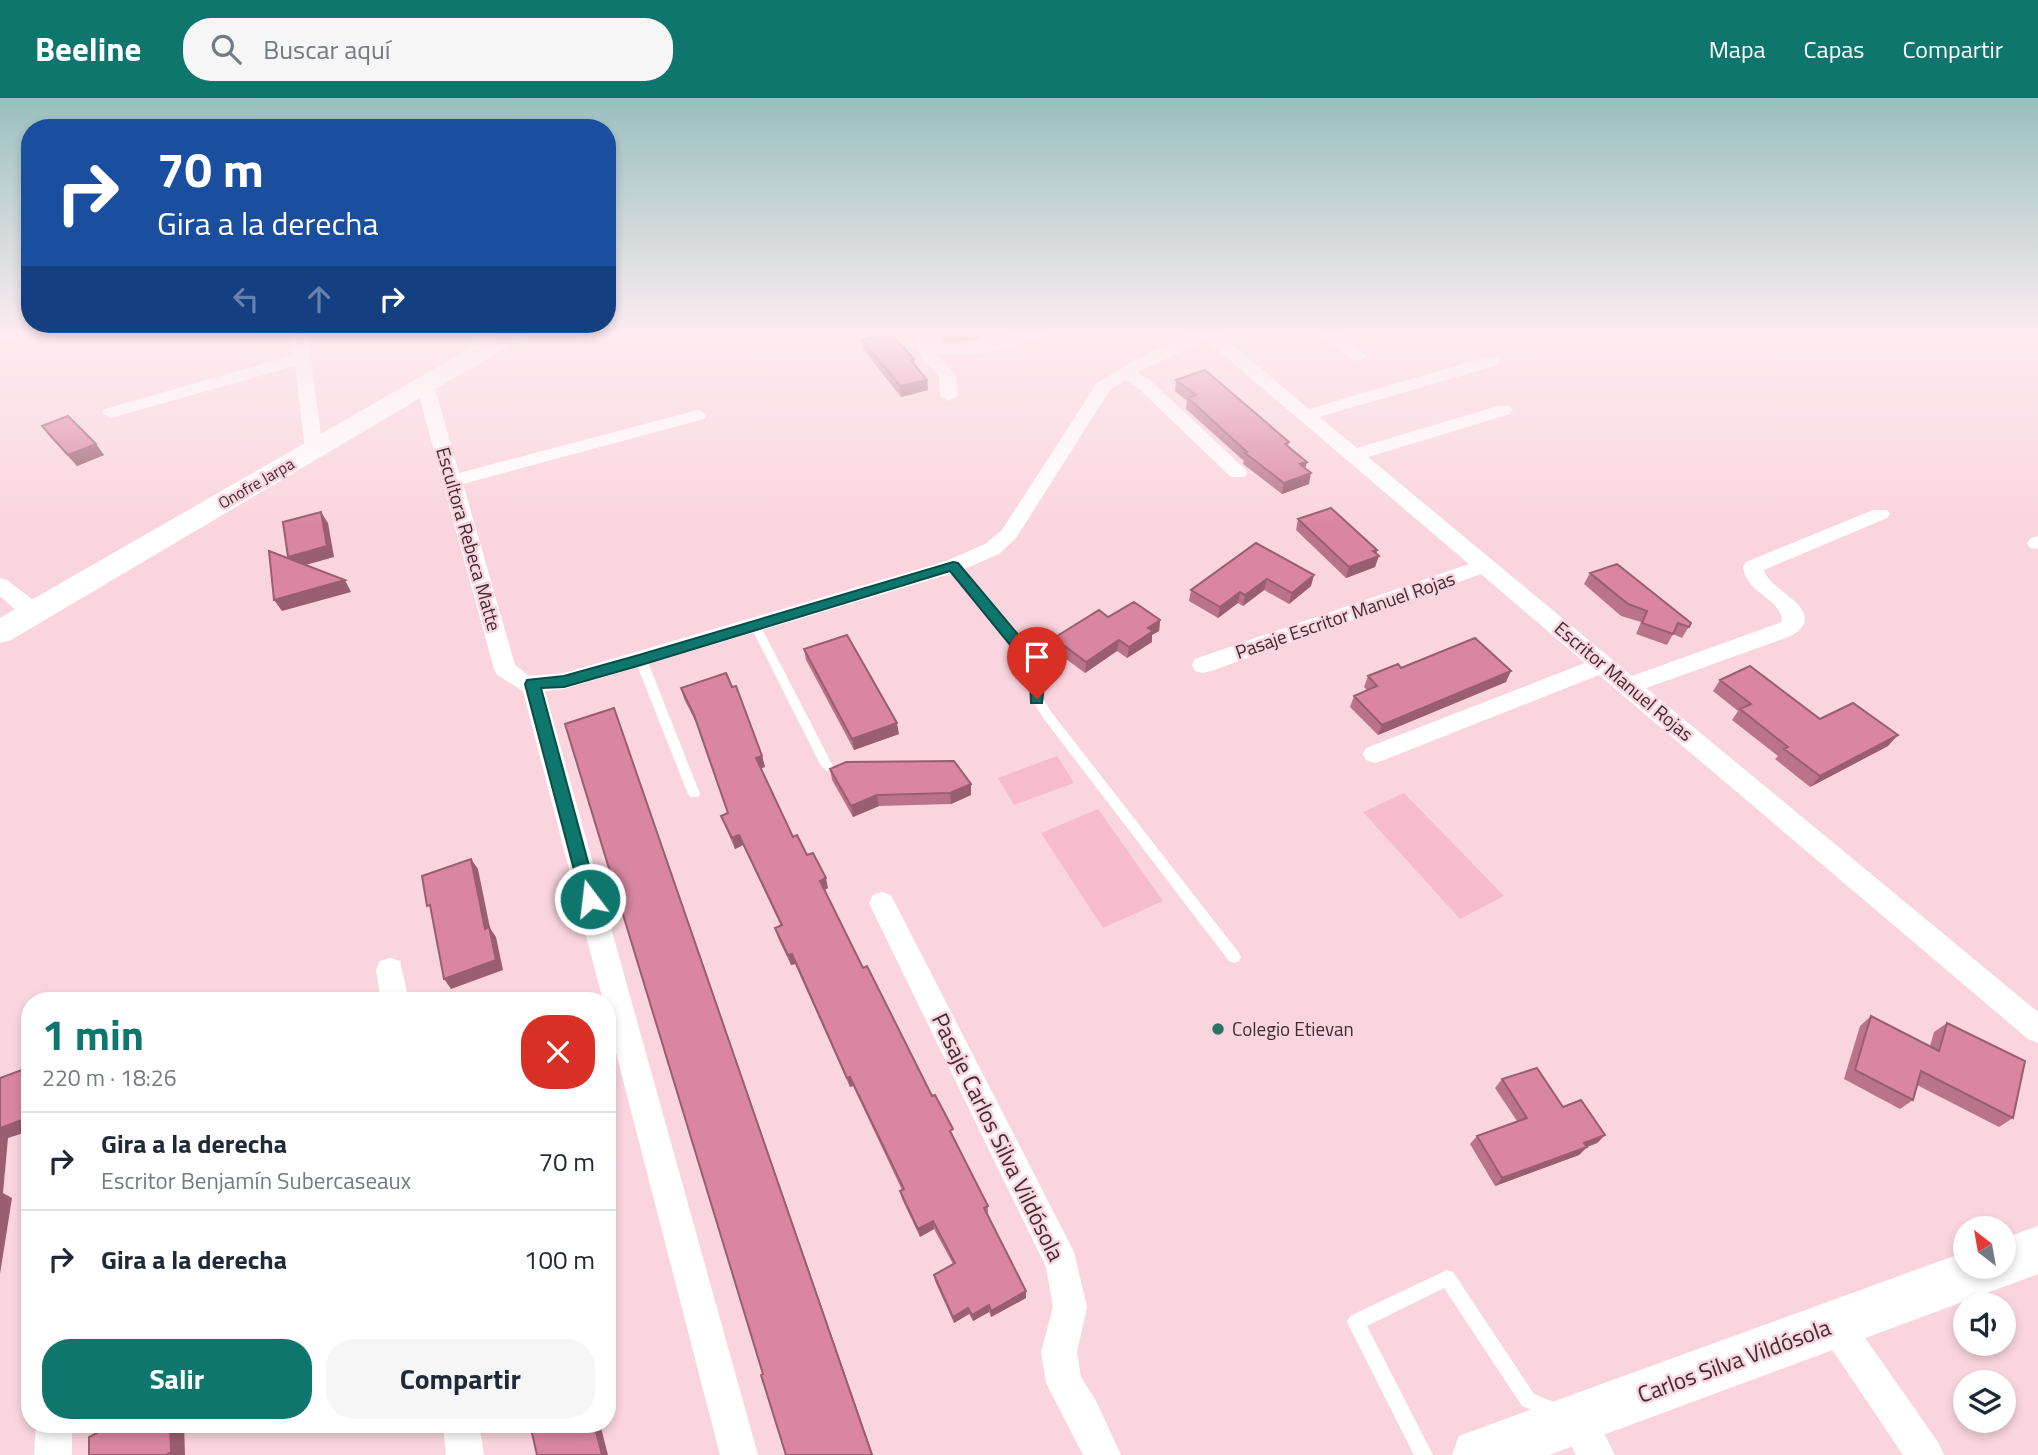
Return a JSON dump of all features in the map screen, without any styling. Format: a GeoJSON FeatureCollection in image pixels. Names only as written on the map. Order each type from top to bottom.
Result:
{"type":"FeatureCollection","features":[{"type":"Feature","properties":{"kind":"street"},"geometry":{"type":"LineString","coordinates":[[111,413],[166,397]]}},
{"type":"Feature","properties":{"kind":"street"},"geometry":{"type":"LineString","coordinates":[[308,397],[314,449]]}},
{"type":"Feature","properties":{"kind":"street","name":"Onofre Jarpa"},"geometry":{"type":"LineString","coordinates":[[0,632],[404,397]]}},
{"type":"Feature","properties":{"kind":"street","name":"Escultora Rebeca Matte"},"geometry":{"type":"LineString","coordinates":[[429,397],[505,669],[528,684]]}},
{"type":"Feature","properties":{"kind":"street"},"geometry":{"type":"LineString","coordinates":[[612,992],[528,684],[564,681],[641,660],[953,566],[992,549],[1009,534],[1095,397]]}},
{"type":"Feature","properties":{"kind":"street"},"geometry":{"type":"LineString","coordinates":[[1158,397],[1238,473]]}},
{"type":"Feature","properties":{"kind":"street","name":"Escritor Manuel Rojas"},"geometry":{"type":"LineString","coordinates":[[1285,397],[2038,1030]]}},
{"type":"Feature","properties":{"kind":"street"},"geometry":{"type":"LineString","coordinates":[[1306,415],[1367,397]]}},
{"type":"Feature","properties":{"kind":"street"},"geometry":{"type":"LineString","coordinates":[[1354,455],[1504,410]]}},
{"type":"Feature","properties":{"kind":"street"},"geometry":{"type":"LineString","coordinates":[[453,481],[698,415]]}},
{"type":"Feature","properties":{"kind":"street"},"geometry":{"type":"LineString","coordinates":[[1630,685],[1783,631],[1793,625],[1795,617],[1788,603],[1758,581],[1753,574],[1753,567],[1880,514]]}},
{"type":"Feature","properties":{"kind":"street","name":"Pasaje Escritor Manuel Rojas"},"geometry":{"type":"LineString","coordinates":[[1203,665],[1486,565]]}},
{"type":"Feature","properties":{"kind":"street"},"geometry":{"type":"LineString","coordinates":[[0,585],[33,612]]}},
{"type":"Feature","properties":{"kind":"street"},"geometry":{"type":"LineString","coordinates":[[1375,754],[1604,664]]}},
{"type":"Feature","properties":{"kind":"street","name":"Pasaje Carlos Silva Vildósola"},"geometry":{"type":"LineString","coordinates":[[882,903],[1062,1264],[1070,1307],[1059,1352],[1064,1383],[1083,1414],[1102,1455]]}},
{"type":"Feature","properties":{"kind":"street"},"geometry":{"type":"LineString","coordinates":[[390,970],[394,992]]}},
{"type":"Feature","properties":{"kind":"street"},"geometry":{"type":"LineString","coordinates":[[616,1006],[739,1455]]}},
{"type":"Feature","properties":{"kind":"street"},"geometry":{"type":"LineString","coordinates":[[2016,1258],[2038,1250]]}},
{"type":"Feature","properties":{"kind":"street","name":"Carlos Silva Vildósola"},"geometry":{"type":"LineString","coordinates":[[1478,1455],[1587,1437],[1835,1324],[1957,1279]]}},
{"type":"Feature","properties":{"kind":"street"},"geometry":{"type":"LineString","coordinates":[[1835,1324],[1926,1455]]}},
{"type":"Feature","properties":{"kind":"street"},"geometry":{"type":"LineString","coordinates":[[53,1455],[54,1433]]}},
{"type":"Feature","properties":{"kind":"street"},"geometry":{"type":"LineString","coordinates":[[462,1433],[465,1455]]}},
{"type":"Feature","properties":{"kind":"lane"},"geometry":{"type":"LineString","coordinates":[[953,566],[1030,660],[1038,677],[1037,699],[1048,716],[1234,957]]}},
{"type":"Feature","properties":{"kind":"lane"},"geometry":{"type":"LineString","coordinates":[[755,625],[827,766]]}},
{"type":"Feature","properties":{"kind":"lane"},"geometry":{"type":"LineString","coordinates":[[641,660],[694,794]]}},
{"type":"Feature","properties":{"kind":"lane"},"geometry":{"type":"LineString","coordinates":[[1424,1455],[1356,1322],[1447,1278],[1528,1401],[1587,1437]]}},
{"type":"Feature","properties":{"kind":"shaded area"},"geometry":{"type":"Polygon","coordinates":[[[1057,756],[1074,783],[1014,805],[998,778],[1057,756]]]}},
{"type":"Feature","properties":{"kind":"shaded area"},"geometry":{"type":"Polygon","coordinates":[[[1404,793],[1504,896],[1460,919],[1363,812],[1404,793]]]}},
{"type":"Feature","properties":{"kind":"shaded area"},"geometry":{"type":"Polygon","coordinates":[[[1098,809],[1163,901],[1103,928],[1041,833],[1098,809]]]}},
{"type":"Feature","properties":{"kind":"building"},"geometry":{"type":"Polygon","coordinates":[[[1237,397],[1289,442],[1285,444],[1307,462],[1300,464],[1311,473],[1284,483],[1245,453],[1247,452],[1188,398],[1237,397]]]}},
{"type":"Feature","properties":{"kind":"building"},"geometry":{"type":"Polygon","coordinates":[[[68,416],[96,444],[68,455],[42,426],[68,416]]]}},
{"type":"Feature","properties":{"kind":"building"},"geometry":{"type":"Polygon","coordinates":[[[1331,508],[1377,550],[1373,551],[1379,556],[1349,567],[1298,519],[1331,508]]]}},
{"type":"Feature","properties":{"kind":"building"},"geometry":{"type":"Polygon","coordinates":[[[321,512],[327,546],[288,557],[283,522],[321,512]]]}},
{"type":"Feature","properties":{"kind":"building"},"geometry":{"type":"Polygon","coordinates":[[[1256,543],[1314,575],[1292,593],[1267,579],[1245,595],[1240,592],[1220,607],[1191,590],[1256,543]]]}},
{"type":"Feature","properties":{"kind":"building"},"geometry":{"type":"Polygon","coordinates":[[[269,551],[345,580],[274,600],[269,551]]]}},
{"type":"Feature","properties":{"kind":"building"},"geometry":{"type":"Polygon","coordinates":[[[1617,564],[1691,623],[1689,627],[1678,623],[1673,634],[1642,623],[1647,611],[1628,604],[1590,573],[1617,564]]]}},
{"type":"Feature","properties":{"kind":"building"},"geometry":{"type":"Polygon","coordinates":[[[1134,602],[1160,620],[1148,628],[1153,631],[1129,647],[1119,640],[1086,662],[1054,638],[1099,610],[1108,617],[1134,602]]]}},
{"type":"Feature","properties":{"kind":"building"},"geometry":{"type":"Polygon","coordinates":[[[847,635],[897,723],[852,739],[804,649],[847,635]]]}},
{"type":"Feature","properties":{"kind":"building"},"geometry":{"type":"Polygon","coordinates":[[[1475,638],[1511,671],[1382,725],[1354,696],[1377,686],[1368,676],[1398,664],[1401,668],[1475,638]]]}},
{"type":"Feature","properties":{"kind":"building"},"geometry":{"type":"Polygon","coordinates":[[[1750,666],[1820,719],[1853,703],[1898,735],[1820,776],[1784,749],[1788,747],[1740,709],[1751,704],[1720,680],[1750,666]]]}},
{"type":"Feature","properties":{"kind":"building"},"geometry":{"type":"Polygon","coordinates":[[[726,673],[732,687],[736,686],[762,756],[756,758],[793,837],[797,835],[807,855],[813,853],[826,878],[820,881],[863,968],[867,966],[932,1096],[935,1095],[953,1129],[950,1131],[988,1206],[984,1208],[1026,1291],[991,1311],[989,1305],[972,1315],[968,1308],[953,1317],[934,1275],[955,1263],[933,1221],[918,1229],[900,1191],[904,1189],[850,1077],[847,1078],[792,954],[788,955],[775,928],[782,925],[739,835],[732,838],[721,816],[728,813],[694,715],[681,688],[726,673]]]}},
{"type":"Feature","properties":{"kind":"building"},"geometry":{"type":"Polygon","coordinates":[[[614,708],[872,1455],[786,1455],[565,724],[614,708]]]}},
{"type":"Feature","properties":{"kind":"building"},"geometry":{"type":"Polygon","coordinates":[[[954,761],[971,784],[950,793],[877,795],[851,806],[830,769],[846,762],[954,761]]]}},
{"type":"Feature","properties":{"kind":"building"},"geometry":{"type":"Polygon","coordinates":[[[471,859],[485,929],[489,927],[496,960],[444,979],[422,876],[471,859]]]}},
{"type":"Feature","properties":{"kind":"building"},"geometry":{"type":"Polygon","coordinates":[[[1871,1016],[1939,1051],[1947,1023],[2025,1061],[2013,1118],[1921,1071],[1913,1100],[1855,1070],[1871,1016]]]}},
{"type":"Feature","properties":{"kind":"building"},"geometry":{"type":"Polygon","coordinates":[[[1537,1068],[1563,1107],[1581,1100],[1605,1135],[1584,1143],[1587,1147],[1502,1178],[1477,1136],[1527,1118],[1502,1079],[1537,1068]]]}},
{"type":"Feature","properties":{"kind":"building"},"geometry":{"type":"Polygon","coordinates":[[[21,1070],[21,1120],[0,1128],[0,1078],[21,1070]]]}},
{"type":"Feature","properties":{"kind":"building"},"geometry":{"type":"Polygon","coordinates":[[[97,1433],[170,1433],[171,1452],[166,1455],[89,1455],[89,1437],[97,1433]]]}},
{"type":"Feature","properties":{"kind":"building"},"geometry":{"type":"Polygon","coordinates":[[[532,1433],[596,1433],[602,1455],[537,1455],[532,1433]]]}},
{"type":"Feature","properties":{"kind":"place","name":"Colegio Etievan"},"geometry":{"type":"Point","coordinates":[1218,1029]}},
{"type":"Feature","properties":{"kind":"route"},"geometry":{"type":"LineString","coordinates":[[590,899],[532,684],[564,681],[641,660],[953,566],[1030,660],[1038,677],[1037,699]]}}]}
